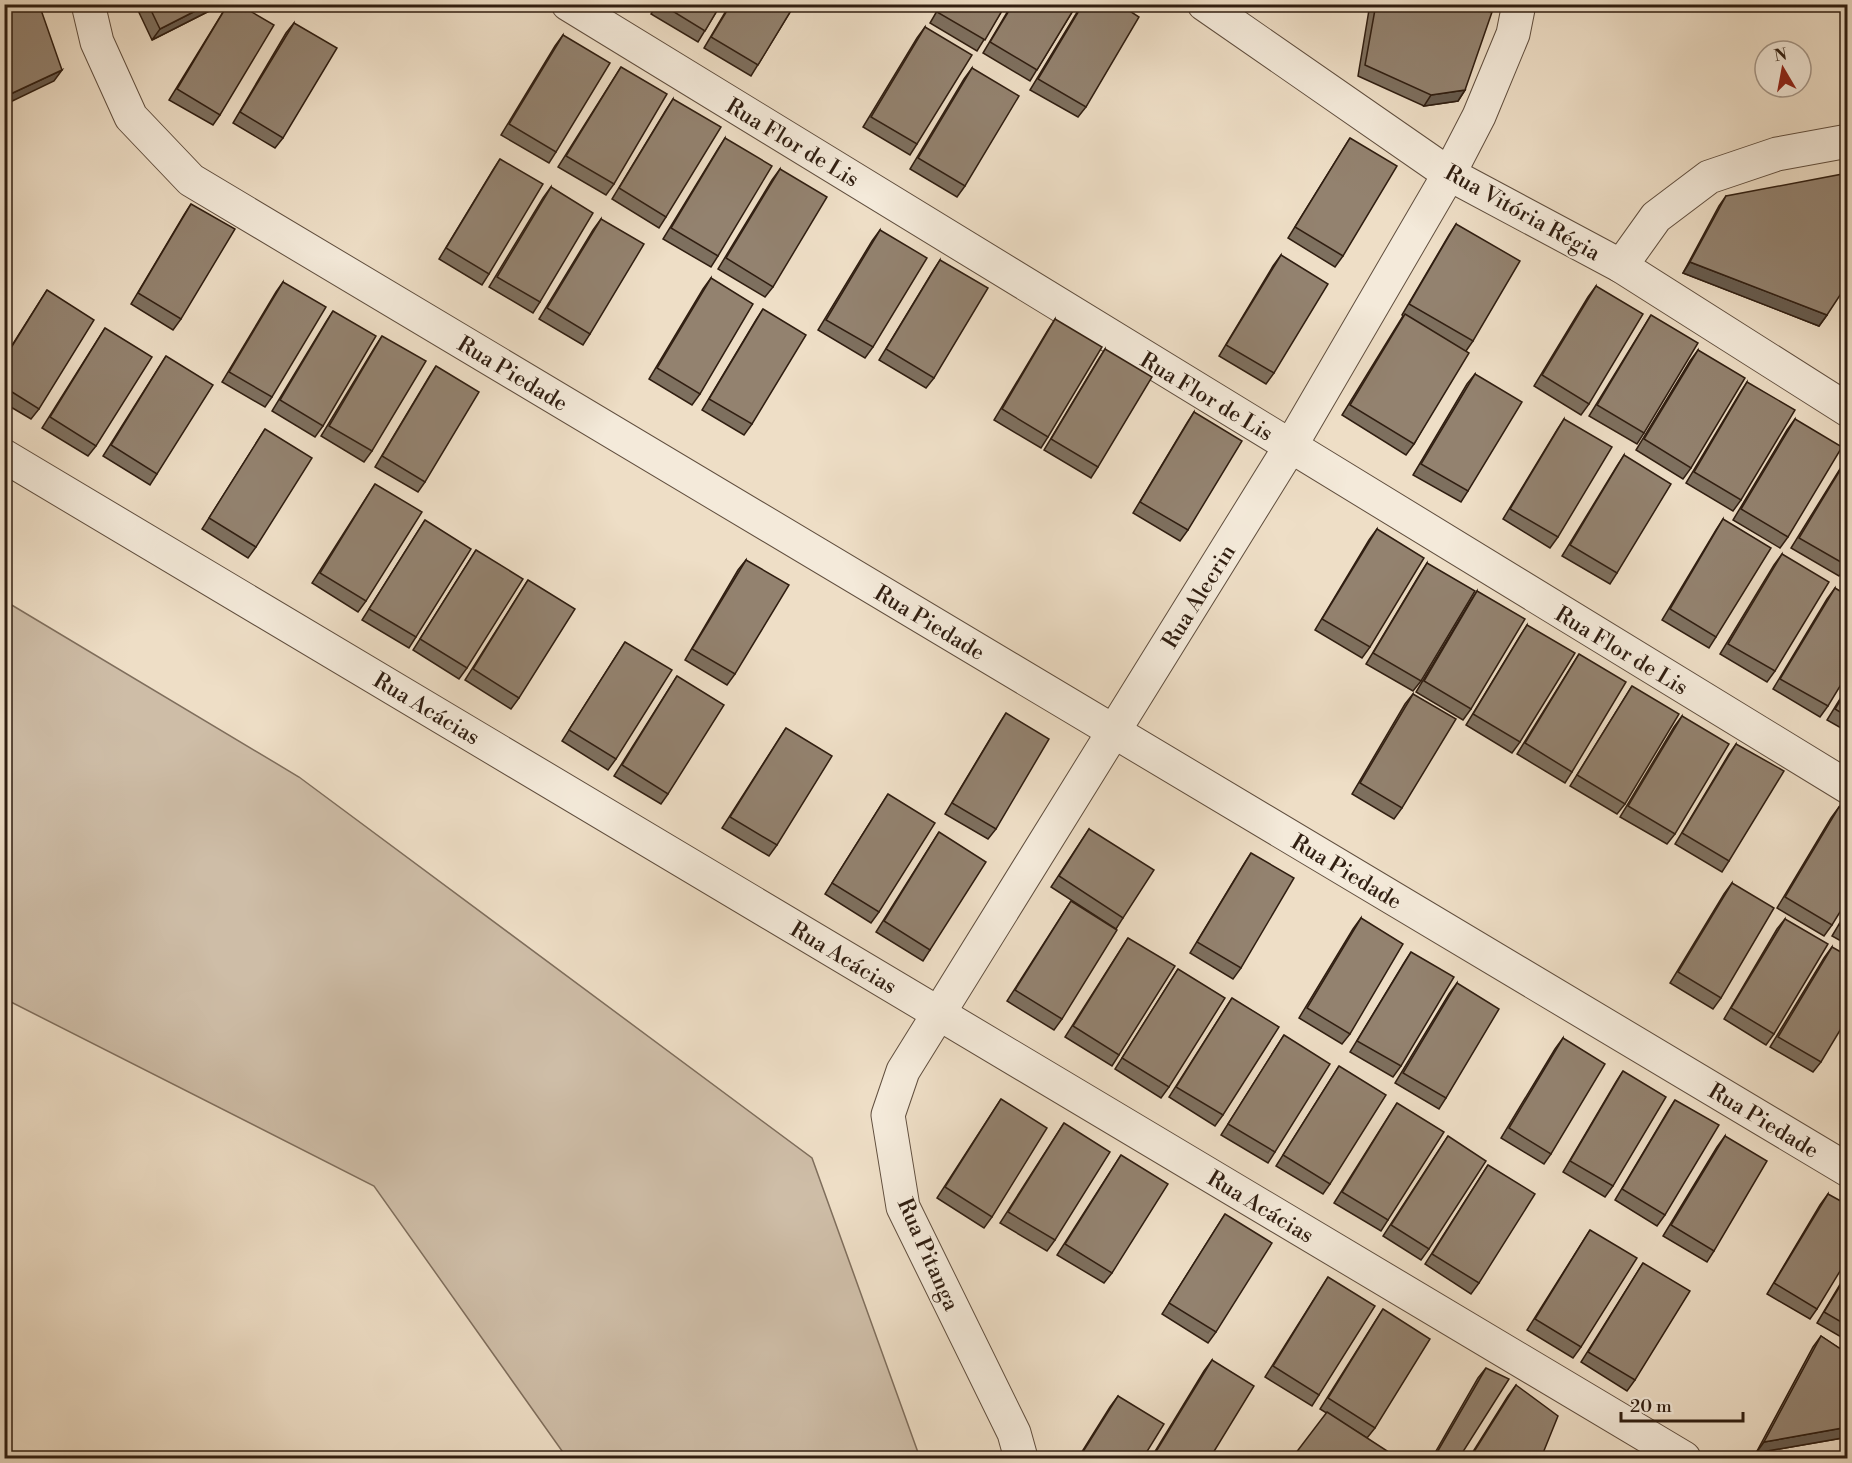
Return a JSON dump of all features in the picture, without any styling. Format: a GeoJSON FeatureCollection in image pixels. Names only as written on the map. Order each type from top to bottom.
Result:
{"type":"FeatureCollection","features":[{"type":"Feature","properties":{"kind":"street","name":"Rua Piedade"},"geometry":{"type":"LineString","coordinates":[[88,4],[97,42],[131,117],[191,180],[1848,1170]]}},
{"type":"Feature","properties":{"kind":"street","name":"Rua Flor de Lis"},"geometry":{"type":"LineString","coordinates":[[568,4],[1848,787]]}},
{"type":"Feature","properties":{"kind":"street","name":"Rua Alecrin"},"geometry":{"type":"LineString","coordinates":[[939,1014],[1290,447],[1449,174],[1483,106],[1513,34],[1519,4]]}},
{"type":"Feature","properties":{"kind":"street","name":"Rua Vitória Régia"},"geometry":{"type":"LineString","coordinates":[[1215,7],[1449,174],[1621,266],[1848,410]]}},
{"type":"Feature","properties":{"kind":"street"},"geometry":{"type":"LineString","coordinates":[[1621,266],[1656,218],[1709,177],[1777,154],[1848,141]]}},
{"type":"Feature","properties":{"kind":"street","name":"Rua Acácias"},"geometry":{"type":"LineString","coordinates":[[4,456],[1684,1458]]}},
{"type":"Feature","properties":{"kind":"street","name":"Rua Pitanga"},"geometry":{"type":"LineString","coordinates":[[939,1014],[903,1071],[888,1115],[903,1207],[1014,1433],[1021,1458]]}},
{"type":"Feature","properties":{"kind":"shaded area"},"geometry":{"type":"Polygon","coordinates":[[[5,601],[299,777],[812,1158],[920,1458],[567,1458],[374,1186],[5,999],[5,601]]]}},
{"type":"Feature","properties":{"kind":"building"},"geometry":{"type":"Polygon","coordinates":[[[148,4],[209,4],[160,29],[148,4]]]}},
{"type":"Feature","properties":{"kind":"building"},"geometry":{"type":"Polygon","coordinates":[[[228,4],[238,4],[274,25],[220,115],[177,89],[228,4]]]}},
{"type":"Feature","properties":{"kind":"building"},"geometry":{"type":"Polygon","coordinates":[[[661,4],[721,4],[705,31],[661,4]]]}},
{"type":"Feature","properties":{"kind":"building"},"geometry":{"type":"Polygon","coordinates":[[[731,4],[795,4],[758,65],[711,37],[731,4]]]}},
{"type":"Feature","properties":{"kind":"building"},"geometry":{"type":"Polygon","coordinates":[[[942,4],[1006,4],[985,40],[937,12],[942,4]]]}},
{"type":"Feature","properties":{"kind":"building"},"geometry":{"type":"Polygon","coordinates":[[[1013,4],[1077,4],[1037,70],[990,42],[1013,4]]]}},
{"type":"Feature","properties":{"kind":"building"},"geometry":{"type":"Polygon","coordinates":[[[1083,4],[1119,4],[1139,17],[1086,107],[1038,79],[1083,4]]]}},
{"type":"Feature","properties":{"kind":"building"},"geometry":{"type":"Polygon","coordinates":[[[1376,4],[1447,4],[1492,12],[1465,90],[1431,95],[1365,65],[1376,4]]]}},
{"type":"Feature","properties":{"kind":"building"},"geometry":{"type":"Polygon","coordinates":[[[40,7],[62,70],[4,97],[4,11],[40,7]]]}},
{"type":"Feature","properties":{"kind":"building"},"geometry":{"type":"Polygon","coordinates":[[[294,23],[337,48],[283,138],[240,112],[294,23]]]}},
{"type":"Feature","properties":{"kind":"building"},"geometry":{"type":"Polygon","coordinates":[[[925,27],[972,55],[917,144],[871,117],[925,27]]]}},
{"type":"Feature","properties":{"kind":"building"},"geometry":{"type":"Polygon","coordinates":[[[563,35],[610,63],[556,152],[509,124],[563,35]]]}},
{"type":"Feature","properties":{"kind":"building"},"geometry":{"type":"Polygon","coordinates":[[[621,67],[667,94],[614,184],[566,156],[621,67]]]}},
{"type":"Feature","properties":{"kind":"building"},"geometry":{"type":"Polygon","coordinates":[[[972,68],[1019,96],[965,186],[918,158],[972,68]]]}},
{"type":"Feature","properties":{"kind":"building"},"geometry":{"type":"Polygon","coordinates":[[[673,99],[721,127],[666,217],[619,188],[673,99]]]}},
{"type":"Feature","properties":{"kind":"building"},"geometry":{"type":"Polygon","coordinates":[[[725,138],[772,166],[718,256],[671,228],[725,138]]]}},
{"type":"Feature","properties":{"kind":"building"},"geometry":{"type":"Polygon","coordinates":[[[1350,138],[1397,166],[1343,256],[1295,227],[1350,138]]]}},
{"type":"Feature","properties":{"kind":"building"},"geometry":{"type":"Polygon","coordinates":[[[500,159],[543,184],[489,274],[446,248],[500,159]]]}},
{"type":"Feature","properties":{"kind":"building"},"geometry":{"type":"Polygon","coordinates":[[[780,169],[827,197],[773,287],[726,258],[780,169]]]}},
{"type":"Feature","properties":{"kind":"building"},"geometry":{"type":"Polygon","coordinates":[[[1848,173],[1848,283],[1827,315],[1690,262],[1726,196],[1848,173]]]}},
{"type":"Feature","properties":{"kind":"building"},"geometry":{"type":"Polygon","coordinates":[[[551,187],[593,213],[540,302],[497,277],[551,187]]]}},
{"type":"Feature","properties":{"kind":"building"},"geometry":{"type":"Polygon","coordinates":[[[191,204],[235,229],[181,319],[138,293],[191,204]]]}},
{"type":"Feature","properties":{"kind":"building"},"geometry":{"type":"Polygon","coordinates":[[[601,219],[644,244],[590,334],[547,308],[601,219]]]}},
{"type":"Feature","properties":{"kind":"building"},"geometry":{"type":"Polygon","coordinates":[[[1456,224],[1520,261],[1473,341],[1409,304],[1456,224]]]}},
{"type":"Feature","properties":{"kind":"building"},"geometry":{"type":"Polygon","coordinates":[[[880,230],[927,258],[873,347],[826,320],[880,230]]]}},
{"type":"Feature","properties":{"kind":"building"},"geometry":{"type":"Polygon","coordinates":[[[1281,255],[1328,284],[1274,373],[1226,345],[1281,255]]]}},
{"type":"Feature","properties":{"kind":"building"},"geometry":{"type":"Polygon","coordinates":[[[940,260],[988,288],[934,378],[886,349],[940,260]]]}},
{"type":"Feature","properties":{"kind":"building"},"geometry":{"type":"Polygon","coordinates":[[[711,278],[753,304],[700,394],[657,368],[711,278]]]}},
{"type":"Feature","properties":{"kind":"building"},"geometry":{"type":"Polygon","coordinates":[[[283,282],[326,307],[272,397],[229,372],[283,282]]]}},
{"type":"Feature","properties":{"kind":"building"},"geometry":{"type":"Polygon","coordinates":[[[1596,286],[1643,314],[1589,404],[1542,375],[1596,286]]]}},
{"type":"Feature","properties":{"kind":"building"},"geometry":{"type":"Polygon","coordinates":[[[47,290],[94,320],[39,409],[4,387],[4,359],[47,290]]]}},
{"type":"Feature","properties":{"kind":"building"},"geometry":{"type":"Polygon","coordinates":[[[763,309],[806,335],[752,424],[709,399],[763,309]]]}},
{"type":"Feature","properties":{"kind":"building"},"geometry":{"type":"Polygon","coordinates":[[[333,311],[376,336],[323,426],[280,400],[333,311]]]}},
{"type":"Feature","properties":{"kind":"building"},"geometry":{"type":"Polygon","coordinates":[[[1405,314],[1469,353],[1414,444],[1350,405],[1405,314]]]}},
{"type":"Feature","properties":{"kind":"building"},"geometry":{"type":"Polygon","coordinates":[[[1651,315],[1698,343],[1644,433],[1597,405],[1651,315]]]}},
{"type":"Feature","properties":{"kind":"building"},"geometry":{"type":"Polygon","coordinates":[[[1055,319],[1102,347],[1048,437],[1002,409],[1055,319]]]}},
{"type":"Feature","properties":{"kind":"building"},"geometry":{"type":"Polygon","coordinates":[[[105,328],[152,357],[96,446],[50,417],[105,328]]]}},
{"type":"Feature","properties":{"kind":"building"},"geometry":{"type":"Polygon","coordinates":[[[382,336],[426,361],[372,451],[329,426],[382,336]]]}},
{"type":"Feature","properties":{"kind":"building"},"geometry":{"type":"Polygon","coordinates":[[[1105,349],[1152,377],[1098,467],[1051,439],[1105,349]]]}},
{"type":"Feature","properties":{"kind":"building"},"geometry":{"type":"Polygon","coordinates":[[[1698,350],[1745,378],[1691,468],[1644,439],[1698,350]]]}},
{"type":"Feature","properties":{"kind":"building"},"geometry":{"type":"Polygon","coordinates":[[[166,356],[213,385],[157,474],[111,445],[166,356]]]}},
{"type":"Feature","properties":{"kind":"building"},"geometry":{"type":"Polygon","coordinates":[[[436,366],[479,392],[425,482],[382,456],[436,366]]]}},
{"type":"Feature","properties":{"kind":"building"},"geometry":{"type":"Polygon","coordinates":[[[1475,374],[1522,402],[1468,491],[1421,464],[1475,374]]]}},
{"type":"Feature","properties":{"kind":"building"},"geometry":{"type":"Polygon","coordinates":[[[1747,382],[1795,410],[1741,500],[1694,472],[1747,382]]]}},
{"type":"Feature","properties":{"kind":"building"},"geometry":{"type":"Polygon","coordinates":[[[1194,412],[1242,441],[1188,530],[1140,502],[1194,412]]]}},
{"type":"Feature","properties":{"kind":"building"},"geometry":{"type":"Polygon","coordinates":[[[1564,419],[1612,447],[1558,537],[1510,509],[1564,419]]]}},
{"type":"Feature","properties":{"kind":"building"},"geometry":{"type":"Polygon","coordinates":[[[1795,419],[1842,447],[1788,537],[1741,509],[1795,419]]]}},
{"type":"Feature","properties":{"kind":"building"},"geometry":{"type":"Polygon","coordinates":[[[265,429],[312,458],[256,547],[209,518],[265,429]]]}},
{"type":"Feature","properties":{"kind":"building"},"geometry":{"type":"Polygon","coordinates":[[[1624,455],[1671,484],[1617,573],[1570,545],[1624,455]]]}},
{"type":"Feature","properties":{"kind":"building"},"geometry":{"type":"Polygon","coordinates":[[[1848,457],[1848,563],[1846,565],[1799,538],[1848,457]]]}},
{"type":"Feature","properties":{"kind":"building"},"geometry":{"type":"Polygon","coordinates":[[[375,484],[422,512],[366,601],[320,573],[375,484]]]}},
{"type":"Feature","properties":{"kind":"building"},"geometry":{"type":"Polygon","coordinates":[[[1723,519],[1771,548],[1716,637],[1670,609],[1723,519]]]}},
{"type":"Feature","properties":{"kind":"building"},"geometry":{"type":"Polygon","coordinates":[[[425,520],[471,549],[416,637],[369,609],[425,520]]]}},
{"type":"Feature","properties":{"kind":"building"},"geometry":{"type":"Polygon","coordinates":[[[1377,529],[1424,558],[1370,647],[1322,619],[1377,529]]]}},
{"type":"Feature","properties":{"kind":"building"},"geometry":{"type":"Polygon","coordinates":[[[476,550],[523,579],[467,668],[420,639],[476,550]]]}},
{"type":"Feature","properties":{"kind":"building"},"geometry":{"type":"Polygon","coordinates":[[[1782,554],[1829,582],[1775,671],[1728,644],[1782,554]]]}},
{"type":"Feature","properties":{"kind":"building"},"geometry":{"type":"Polygon","coordinates":[[[746,560],[789,585],[735,674],[692,649],[746,560]]]}},
{"type":"Feature","properties":{"kind":"building"},"geometry":{"type":"Polygon","coordinates":[[[1427,563],[1475,591],[1421,681],[1373,653],[1427,563]]]}},
{"type":"Feature","properties":{"kind":"building"},"geometry":{"type":"Polygon","coordinates":[[[528,580],[575,609],[519,698],[473,669],[528,580]]]}},
{"type":"Feature","properties":{"kind":"building"},"geometry":{"type":"Polygon","coordinates":[[[1835,588],[1848,596],[1848,673],[1828,706],[1780,679],[1835,588]]]}},
{"type":"Feature","properties":{"kind":"building"},"geometry":{"type":"Polygon","coordinates":[[[1477,591],[1525,619],[1471,709],[1424,681],[1477,591]]]}},
{"type":"Feature","properties":{"kind":"building"},"geometry":{"type":"Polygon","coordinates":[[[1527,625],[1575,653],[1520,742],[1473,714],[1527,625]]]}},
{"type":"Feature","properties":{"kind":"building"},"geometry":{"type":"Polygon","coordinates":[[[625,642],[672,670],[616,759],[569,730],[625,642]]]}},
{"type":"Feature","properties":{"kind":"building"},"geometry":{"type":"Polygon","coordinates":[[[1579,654],[1626,682],[1572,772],[1525,743],[1579,654]]]}},
{"type":"Feature","properties":{"kind":"building"},"geometry":{"type":"Polygon","coordinates":[[[677,676],[724,705],[668,794],[622,765],[677,676]]]}},
{"type":"Feature","properties":{"kind":"building"},"geometry":{"type":"Polygon","coordinates":[[[1632,686],[1679,714],[1625,804],[1577,775],[1632,686]]]}},
{"type":"Feature","properties":{"kind":"building"},"geometry":{"type":"Polygon","coordinates":[[[1848,688],[1848,717],[1835,709],[1848,688]]]}},
{"type":"Feature","properties":{"kind":"building"},"geometry":{"type":"Polygon","coordinates":[[[1413,694],[1456,719],[1402,808],[1360,783],[1413,694]]]}},
{"type":"Feature","properties":{"kind":"building"},"geometry":{"type":"Polygon","coordinates":[[[1006,713],[1049,739],[996,829],[952,803],[1006,713]]]}},
{"type":"Feature","properties":{"kind":"building"},"geometry":{"type":"Polygon","coordinates":[[[1682,716],[1729,744],[1675,834],[1628,806],[1682,716]]]}},
{"type":"Feature","properties":{"kind":"building"},"geometry":{"type":"Polygon","coordinates":[[[786,728],[832,756],[777,845],[730,817],[786,728]]]}},
{"type":"Feature","properties":{"kind":"building"},"geometry":{"type":"Polygon","coordinates":[[[1736,744],[1784,771],[1729,861],[1682,833],[1736,744]]]}},
{"type":"Feature","properties":{"kind":"building"},"geometry":{"type":"Polygon","coordinates":[[[888,794],[935,823],[879,912],[832,883],[888,794]]]}},
{"type":"Feature","properties":{"kind":"building"},"geometry":{"type":"Polygon","coordinates":[[[1839,807],[1848,813],[1848,899],[1832,925],[1785,897],[1839,807]]]}},
{"type":"Feature","properties":{"kind":"building"},"geometry":{"type":"Polygon","coordinates":[[[1089,829],[1154,870],[1123,918],[1059,876],[1089,829]]]}},
{"type":"Feature","properties":{"kind":"building"},"geometry":{"type":"Polygon","coordinates":[[[939,832],[986,862],[930,950],[884,921],[939,832]]]}},
{"type":"Feature","properties":{"kind":"building"},"geometry":{"type":"Polygon","coordinates":[[[1251,853],[1294,878],[1241,968],[1197,942],[1251,853]]]}},
{"type":"Feature","properties":{"kind":"building"},"geometry":{"type":"Polygon","coordinates":[[[1732,883],[1774,908],[1721,998],[1678,972],[1732,883]]]}},
{"type":"Feature","properties":{"kind":"building"},"geometry":{"type":"Polygon","coordinates":[[[1071,901],[1117,930],[1062,1019],[1015,990],[1071,901]]]}},
{"type":"Feature","properties":{"kind":"building"},"geometry":{"type":"Polygon","coordinates":[[[1848,911],[1848,930],[1839,925],[1848,911]]]}},
{"type":"Feature","properties":{"kind":"building"},"geometry":{"type":"Polygon","coordinates":[[[1361,918],[1403,944],[1350,1034],[1307,1008],[1361,918]]]}},
{"type":"Feature","properties":{"kind":"building"},"geometry":{"type":"Polygon","coordinates":[[[1785,919],[1828,944],[1774,1034],[1731,1008],[1785,919]]]}},
{"type":"Feature","properties":{"kind":"building"},"geometry":{"type":"Polygon","coordinates":[[[1128,938],[1175,966],[1119,1055],[1073,1026],[1128,938]]]}},
{"type":"Feature","properties":{"kind":"building"},"geometry":{"type":"Polygon","coordinates":[[[1832,947],[1848,956],[1848,1017],[1821,1062],[1778,1037],[1832,947]]]}},
{"type":"Feature","properties":{"kind":"building"},"geometry":{"type":"Polygon","coordinates":[[[1411,952],[1454,977],[1401,1066],[1357,1041],[1411,952]]]}},
{"type":"Feature","properties":{"kind":"building"},"geometry":{"type":"Polygon","coordinates":[[[1178,969],[1225,998],[1169,1087],[1122,1058],[1178,969]]]}},
{"type":"Feature","properties":{"kind":"building"},"geometry":{"type":"Polygon","coordinates":[[[1457,983],[1499,1009],[1446,1098],[1403,1073],[1457,983]]]}},
{"type":"Feature","properties":{"kind":"building"},"geometry":{"type":"Polygon","coordinates":[[[1232,998],[1279,1027],[1223,1115],[1176,1087],[1232,998]]]}},
{"type":"Feature","properties":{"kind":"building"},"geometry":{"type":"Polygon","coordinates":[[[1284,1035],[1330,1064],[1275,1152],[1228,1124],[1284,1035]]]}},
{"type":"Feature","properties":{"kind":"building"},"geometry":{"type":"Polygon","coordinates":[[[1563,1038],[1605,1064],[1551,1154],[1509,1128],[1563,1038]]]}},
{"type":"Feature","properties":{"kind":"building"},"geometry":{"type":"Polygon","coordinates":[[[1339,1066],[1386,1095],[1330,1184],[1283,1155],[1339,1066]]]}},
{"type":"Feature","properties":{"kind":"building"},"geometry":{"type":"Polygon","coordinates":[[[1623,1071],[1666,1097],[1613,1186],[1570,1161],[1623,1071]]]}},
{"type":"Feature","properties":{"kind":"building"},"geometry":{"type":"Polygon","coordinates":[[[1001,1099],[1047,1128],[992,1217],[945,1187],[1001,1099]]]}},
{"type":"Feature","properties":{"kind":"building"},"geometry":{"type":"Polygon","coordinates":[[[1675,1100],[1719,1125],[1665,1215],[1622,1189],[1675,1100]]]}},
{"type":"Feature","properties":{"kind":"building"},"geometry":{"type":"Polygon","coordinates":[[[1397,1103],[1444,1132],[1388,1220],[1342,1192],[1397,1103]]]}},
{"type":"Feature","properties":{"kind":"building"},"geometry":{"type":"Polygon","coordinates":[[[1064,1123],[1110,1152],[1055,1240],[1008,1212],[1064,1123]]]}},
{"type":"Feature","properties":{"kind":"building"},"geometry":{"type":"Polygon","coordinates":[[[1448,1136],[1486,1161],[1429,1249],[1391,1225],[1448,1136]]]}},
{"type":"Feature","properties":{"kind":"building"},"geometry":{"type":"Polygon","coordinates":[[[1725,1136],[1767,1161],[1714,1251],[1671,1225],[1725,1136]]]}},
{"type":"Feature","properties":{"kind":"building"},"geometry":{"type":"Polygon","coordinates":[[[1121,1155],[1168,1184],[1112,1273],[1065,1244],[1121,1155]]]}},
{"type":"Feature","properties":{"kind":"building"},"geometry":{"type":"Polygon","coordinates":[[[1488,1165],[1535,1194],[1479,1283],[1432,1254],[1488,1165]]]}},
{"type":"Feature","properties":{"kind":"building"},"geometry":{"type":"Polygon","coordinates":[[[1828,1194],[1848,1205],[1848,1258],[1817,1309],[1774,1283],[1828,1194]]]}},
{"type":"Feature","properties":{"kind":"building"},"geometry":{"type":"Polygon","coordinates":[[[1225,1214],[1272,1243],[1216,1332],[1169,1303],[1225,1214]]]}},
{"type":"Feature","properties":{"kind":"building"},"geometry":{"type":"Polygon","coordinates":[[[1590,1230],[1637,1258],[1581,1347],[1535,1319],[1590,1230]]]}},
{"type":"Feature","properties":{"kind":"building"},"geometry":{"type":"Polygon","coordinates":[[[1643,1263],[1690,1291],[1635,1380],[1588,1352],[1643,1263]]]}},
{"type":"Feature","properties":{"kind":"building"},"geometry":{"type":"Polygon","coordinates":[[[1848,1273],[1848,1326],[1824,1312],[1848,1273]]]}},
{"type":"Feature","properties":{"kind":"building"},"geometry":{"type":"Polygon","coordinates":[[[1328,1277],[1375,1306],[1319,1395],[1273,1366],[1328,1277]]]}},
{"type":"Feature","properties":{"kind":"building"},"geometry":{"type":"Polygon","coordinates":[[[1383,1309],[1430,1339],[1375,1428],[1328,1398],[1383,1309]]]}},
{"type":"Feature","properties":{"kind":"building"},"geometry":{"type":"Polygon","coordinates":[[[1821,1336],[1848,1354],[1848,1427],[1764,1442],[1821,1336]]]}},
{"type":"Feature","properties":{"kind":"building"},"geometry":{"type":"Polygon","coordinates":[[[1212,1360],[1254,1386],[1210,1458],[1152,1458],[1212,1360]]]}},
{"type":"Feature","properties":{"kind":"building"},"geometry":{"type":"Polygon","coordinates":[[[1486,1368],[1509,1379],[1459,1458],[1443,1458],[1436,1454],[1486,1368]]]}},
{"type":"Feature","properties":{"kind":"building"},"geometry":{"type":"Polygon","coordinates":[[[1516,1385],[1558,1416],[1541,1458],[1470,1458],[1516,1385]]]}},
{"type":"Feature","properties":{"kind":"building"},"geometry":{"type":"Polygon","coordinates":[[[1118,1396],[1164,1424],[1143,1458],[1079,1458],[1118,1396]]]}},
{"type":"Feature","properties":{"kind":"building"},"geometry":{"type":"Polygon","coordinates":[[[1327,1412],[1398,1458],[1292,1458],[1327,1412]]]}}]}
